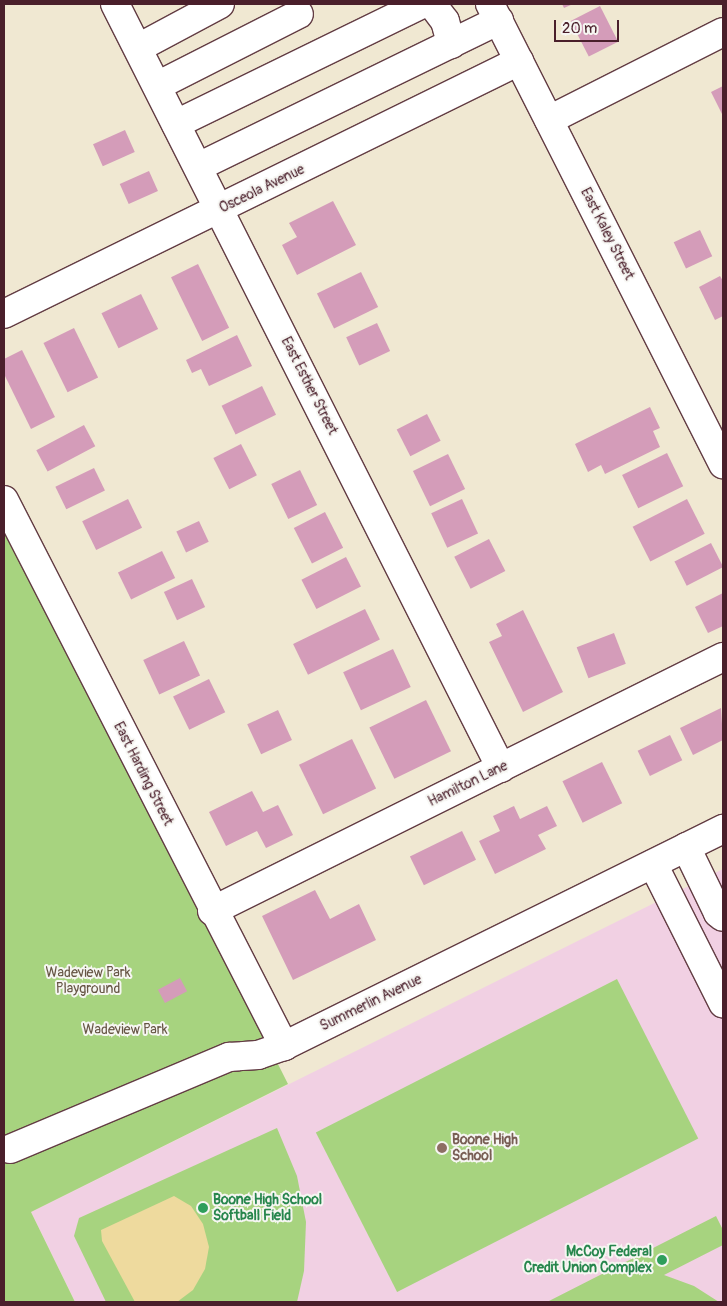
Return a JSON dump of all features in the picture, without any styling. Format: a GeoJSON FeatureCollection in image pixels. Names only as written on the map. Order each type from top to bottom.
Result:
{"type":"FeatureCollection","features":[{"type":"Feature","properties":{"kind":"street","name":"East Esther Street"},"geometry":{"type":"LineString","coordinates":[[115,4],[501,768]]}},
{"type":"Feature","properties":{"kind":"street"},"geometry":{"type":"LineString","coordinates":[[138,48],[220,4]]}},
{"type":"Feature","properties":{"kind":"street"},"geometry":{"type":"LineString","coordinates":[[176,124],[422,4]]}},
{"type":"Feature","properties":{"kind":"street"},"geometry":{"type":"LineString","coordinates":[[432,4],[445,21],[451,44]]}},
{"type":"Feature","properties":{"kind":"street"},"geometry":{"type":"LineString","coordinates":[[157,86],[296,9],[320,53]]}},
{"type":"Feature","properties":{"kind":"street"},"geometry":{"type":"LineString","coordinates":[[198,167],[451,44],[494,12]]}},
{"type":"Feature","properties":{"kind":"street","name":"East Kaley Street"},"geometry":{"type":"LineString","coordinates":[[494,12],[549,120],[714,423],[723,464]]}},
{"type":"Feature","properties":{"kind":"street"},"geometry":{"type":"LineString","coordinates":[[549,120],[723,32]]}},
{"type":"Feature","properties":{"kind":"street","name":"Osceola Avenue"},"geometry":{"type":"LineString","coordinates":[[4,314],[519,61]]}},
{"type":"Feature","properties":{"kind":"street","name":"East Harding Street"},"geometry":{"type":"LineString","coordinates":[[4,500],[212,911],[284,1046]]}},
{"type":"Feature","properties":{"kind":"street","name":"Hamilton Lane"},"geometry":{"type":"LineString","coordinates":[[212,911],[723,657]]}},
{"type":"Feature","properties":{"kind":"street","name":"Summerlin Avenue"},"geometry":{"type":"LineString","coordinates":[[10,1149],[229,1057],[258,1055],[284,1046],[723,829]]}},
{"type":"Feature","properties":{"kind":"street"},"geometry":{"type":"LineString","coordinates":[[686,848],[718,913],[723,917]]}},
{"type":"Feature","properties":{"kind":"street"},"geometry":{"type":"LineString","coordinates":[[653,864],[723,1003]]}},
{"type":"Feature","properties":{"kind":"shaded area","name":"Boone High School"},"geometry":{"type":"Polygon","coordinates":[[[723,869],[723,1302],[75,1302],[31,1212],[723,869]]]}},
{"type":"Feature","properties":{"kind":"green space","name":"Wadeview Park"},"geometry":{"type":"Polygon","coordinates":[[[4,518],[288,1084],[31,1212],[75,1302],[4,1302],[4,518]]]}},
{"type":"Feature","properties":{"kind":"green space"},"geometry":{"type":"Polygon","coordinates":[[[617,979],[698,1138],[397,1292],[316,1132],[617,979]]]}},
{"type":"Feature","properties":{"kind":"green space","name":"Boone High School Softball Field"},"geometry":{"type":"Polygon","coordinates":[[[277,1128],[297,1176],[306,1222],[304,1271],[297,1302],[106,1302],[74,1236],[79,1218],[277,1128]]]}},
{"type":"Feature","properties":{"kind":"green space","name":"McCoy Federal Credit Union Complex"},"geometry":{"type":"Polygon","coordinates":[[[716,1216],[723,1230],[723,1245],[664,1275],[694,1286],[719,1302],[547,1302],[716,1216]]]}},
{"type":"Feature","properties":{"kind":"sand"},"geometry":{"type":"Polygon","coordinates":[[[174,1196],[191,1206],[203,1224],[209,1247],[205,1269],[193,1290],[177,1302],[135,1302],[102,1241],[101,1230],[174,1196]]]}},
{"type":"Feature","properties":{"kind":"building"},"geometry":{"type":"Polygon","coordinates":[[[562,4],[573,4],[564,8],[562,4]]]}},
{"type":"Feature","properties":{"kind":"building"},"geometry":{"type":"Polygon","coordinates":[[[600,6],[618,42],[589,57],[571,21],[600,6]]]}},
{"type":"Feature","properties":{"kind":"building"},"geometry":{"type":"Polygon","coordinates":[[[723,86],[723,116],[711,92],[723,86]]]}},
{"type":"Feature","properties":{"kind":"building"},"geometry":{"type":"Polygon","coordinates":[[[125,130],[135,152],[103,166],[93,144],[125,130]]]}},
{"type":"Feature","properties":{"kind":"building"},"geometry":{"type":"Polygon","coordinates":[[[149,171],[158,191],[129,204],[120,184],[149,171]]]}},
{"type":"Feature","properties":{"kind":"building"},"geometry":{"type":"Polygon","coordinates":[[[333,201],[356,245],[297,275],[282,245],[297,237],[289,223],[333,201]]]}},
{"type":"Feature","properties":{"kind":"building"},"geometry":{"type":"Polygon","coordinates":[[[700,230],[712,256],[686,269],[674,242],[700,230]]]}},
{"type":"Feature","properties":{"kind":"building"},"geometry":{"type":"Polygon","coordinates":[[[198,264],[229,328],[202,341],[171,277],[198,264]]]}},
{"type":"Feature","properties":{"kind":"building"},"geometry":{"type":"Polygon","coordinates":[[[361,272],[378,307],[334,329],[317,293],[361,272]]]}},
{"type":"Feature","properties":{"kind":"building"},"geometry":{"type":"Polygon","coordinates":[[[720,276],[723,281],[723,316],[715,320],[699,287],[720,276]]]}},
{"type":"Feature","properties":{"kind":"building"},"geometry":{"type":"Polygon","coordinates":[[[141,294],[158,329],[119,348],[101,313],[141,294]]]}},
{"type":"Feature","properties":{"kind":"building"},"geometry":{"type":"Polygon","coordinates":[[[377,323],[390,351],[359,365],[346,337],[377,323]]]}},
{"type":"Feature","properties":{"kind":"building"},"geometry":{"type":"Polygon","coordinates":[[[74,328],[98,377],[68,392],[43,343],[74,328]]]}},
{"type":"Feature","properties":{"kind":"building"},"geometry":{"type":"Polygon","coordinates":[[[237,335],[252,366],[209,386],[201,369],[192,373],[186,360],[237,335]]]}},
{"type":"Feature","properties":{"kind":"building"},"geometry":{"type":"Polygon","coordinates":[[[22,350],[55,417],[31,429],[4,374],[4,359],[22,350]]]}},
{"type":"Feature","properties":{"kind":"building"},"geometry":{"type":"Polygon","coordinates":[[[262,386],[276,415],[236,434],[222,406],[262,386]]]}},
{"type":"Feature","properties":{"kind":"building"},"geometry":{"type":"Polygon","coordinates":[[[650,407],[660,428],[653,431],[660,447],[605,474],[601,465],[588,472],[575,444],[650,407]]]}},
{"type":"Feature","properties":{"kind":"building"},"geometry":{"type":"Polygon","coordinates":[[[427,414],[441,441],[410,456],[397,429],[427,414]]]}},
{"type":"Feature","properties":{"kind":"building"},"geometry":{"type":"Polygon","coordinates":[[[84,425],[95,446],[48,472],[36,450],[84,425]]]}},
{"type":"Feature","properties":{"kind":"building"},"geometry":{"type":"Polygon","coordinates":[[[241,444],[257,475],[229,489],[213,458],[241,444]]]}},
{"type":"Feature","properties":{"kind":"building"},"geometry":{"type":"Polygon","coordinates":[[[667,453],[683,486],[638,508],[622,475],[667,453]]]}},
{"type":"Feature","properties":{"kind":"building"},"geometry":{"type":"Polygon","coordinates":[[[448,454],[465,489],[430,506],[413,471],[448,454]]]}},
{"type":"Feature","properties":{"kind":"building"},"geometry":{"type":"Polygon","coordinates":[[[94,468],[105,490],[66,509],[55,487],[94,468]]]}},
{"type":"Feature","properties":{"kind":"building"},"geometry":{"type":"Polygon","coordinates":[[[300,470],[317,505],[288,519],[271,484],[300,470]]]}},
{"type":"Feature","properties":{"kind":"building"},"geometry":{"type":"Polygon","coordinates":[[[128,499],[142,528],[96,550],[82,521],[128,499]]]}},
{"type":"Feature","properties":{"kind":"building"},"geometry":{"type":"Polygon","coordinates":[[[462,499],[478,533],[447,548],[431,513],[462,499]]]}},
{"type":"Feature","properties":{"kind":"building"},"geometry":{"type":"Polygon","coordinates":[[[687,499],[705,534],[650,561],[633,527],[687,499]]]}},
{"type":"Feature","properties":{"kind":"building"},"geometry":{"type":"Polygon","coordinates":[[[325,512],[343,548],[312,564],[294,528],[325,512]]]}},
{"type":"Feature","properties":{"kind":"building"},"geometry":{"type":"Polygon","coordinates":[[[199,521],[209,542],[186,552],[176,532],[199,521]]]}},
{"type":"Feature","properties":{"kind":"building"},"geometry":{"type":"Polygon","coordinates":[[[489,539],[505,571],[471,589],[454,557],[489,539]]]}},
{"type":"Feature","properties":{"kind":"building"},"geometry":{"type":"Polygon","coordinates":[[[711,543],[723,567],[687,586],[674,562],[711,543]]]}},
{"type":"Feature","properties":{"kind":"building"},"geometry":{"type":"Polygon","coordinates":[[[162,551],[175,578],[131,599],[118,572],[162,551]]]}},
{"type":"Feature","properties":{"kind":"building"},"geometry":{"type":"Polygon","coordinates":[[[346,557],[361,586],[316,609],[301,580],[346,557]]]}},
{"type":"Feature","properties":{"kind":"building"},"geometry":{"type":"Polygon","coordinates":[[[192,579],[205,607],[177,620],[164,592],[192,579]]]}},
{"type":"Feature","properties":{"kind":"building"},"geometry":{"type":"Polygon","coordinates":[[[723,593],[723,626],[708,633],[695,607],[723,593]]]}},
{"type":"Feature","properties":{"kind":"building"},"geometry":{"type":"Polygon","coordinates":[[[365,609],[380,640],[308,675],[293,644],[365,609]]]}},
{"type":"Feature","properties":{"kind":"building"},"geometry":{"type":"Polygon","coordinates":[[[523,610],[563,692],[523,712],[489,642],[502,636],[496,624],[523,610]]]}},
{"type":"Feature","properties":{"kind":"building"},"geometry":{"type":"Polygon","coordinates":[[[614,633],[626,664],[588,678],[577,647],[614,633]]]}},
{"type":"Feature","properties":{"kind":"building"},"geometry":{"type":"Polygon","coordinates":[[[184,641],[200,675],[159,694],[143,660],[184,641]]]}},
{"type":"Feature","properties":{"kind":"building"},"geometry":{"type":"Polygon","coordinates":[[[393,649],[411,687],[361,710],[343,672],[393,649]]]}},
{"type":"Feature","properties":{"kind":"building"},"geometry":{"type":"Polygon","coordinates":[[[209,679],[225,712],[189,730],[173,697],[209,679]]]}},
{"type":"Feature","properties":{"kind":"building"},"geometry":{"type":"Polygon","coordinates":[[[426,700],[451,751],[394,779],[369,728],[426,700]]]}},
{"type":"Feature","properties":{"kind":"building"},"geometry":{"type":"Polygon","coordinates":[[[721,708],[723,740],[693,755],[680,728],[721,708]]]}},
{"type":"Feature","properties":{"kind":"building"},"geometry":{"type":"Polygon","coordinates":[[[278,710],[292,740],[261,754],[247,724],[278,710]]]}},
{"type":"Feature","properties":{"kind":"building"},"geometry":{"type":"Polygon","coordinates":[[[670,735],[682,760],[650,776],[638,751],[670,735]]]}},
{"type":"Feature","properties":{"kind":"building"},"geometry":{"type":"Polygon","coordinates":[[[352,739],[376,788],[323,814],[299,765],[352,739]]]}},
{"type":"Feature","properties":{"kind":"building"},"geometry":{"type":"Polygon","coordinates":[[[602,762],[622,803],[583,823],[562,781],[602,762]]]}},
{"type":"Feature","properties":{"kind":"building"},"geometry":{"type":"Polygon","coordinates":[[[252,791],[263,812],[278,805],[293,835],[266,848],[257,831],[226,846],[209,812],[252,791]]]}},
{"type":"Feature","properties":{"kind":"building"},"geometry":{"type":"Polygon","coordinates":[[[514,806],[520,819],[547,806],[557,826],[538,835],[546,849],[495,874],[479,841],[500,831],[493,816],[514,806]]]}},
{"type":"Feature","properties":{"kind":"building"},"geometry":{"type":"Polygon","coordinates":[[[462,831],[476,860],[424,885],[410,856],[462,831]]]}},
{"type":"Feature","properties":{"kind":"building"},"geometry":{"type":"Polygon","coordinates":[[[315,890],[330,919],[359,904],[376,940],[293,980],[262,916],[315,890]]]}},
{"type":"Feature","properties":{"kind":"building"},"geometry":{"type":"Polygon","coordinates":[[[180,978],[187,991],[165,1003],[158,990],[180,978]]]}},
{"type":"Feature","properties":{"kind":"place","name":"Boone High School"},"geometry":{"type":"Point","coordinates":[442,1148]}},
{"type":"Feature","properties":{"kind":"place","name":"Boone High School Softball Field"},"geometry":{"type":"Point","coordinates":[203,1208]}},
{"type":"Feature","properties":{"kind":"place","name":"McCoy Federal Credit Union Complex"},"geometry":{"type":"Point","coordinates":[662,1260]}},
{"type":"Feature","properties":{"kind":"park label","name":"Wadeview Park Playground"},"geometry":{"type":"Point","coordinates":[88,982]}}]}
